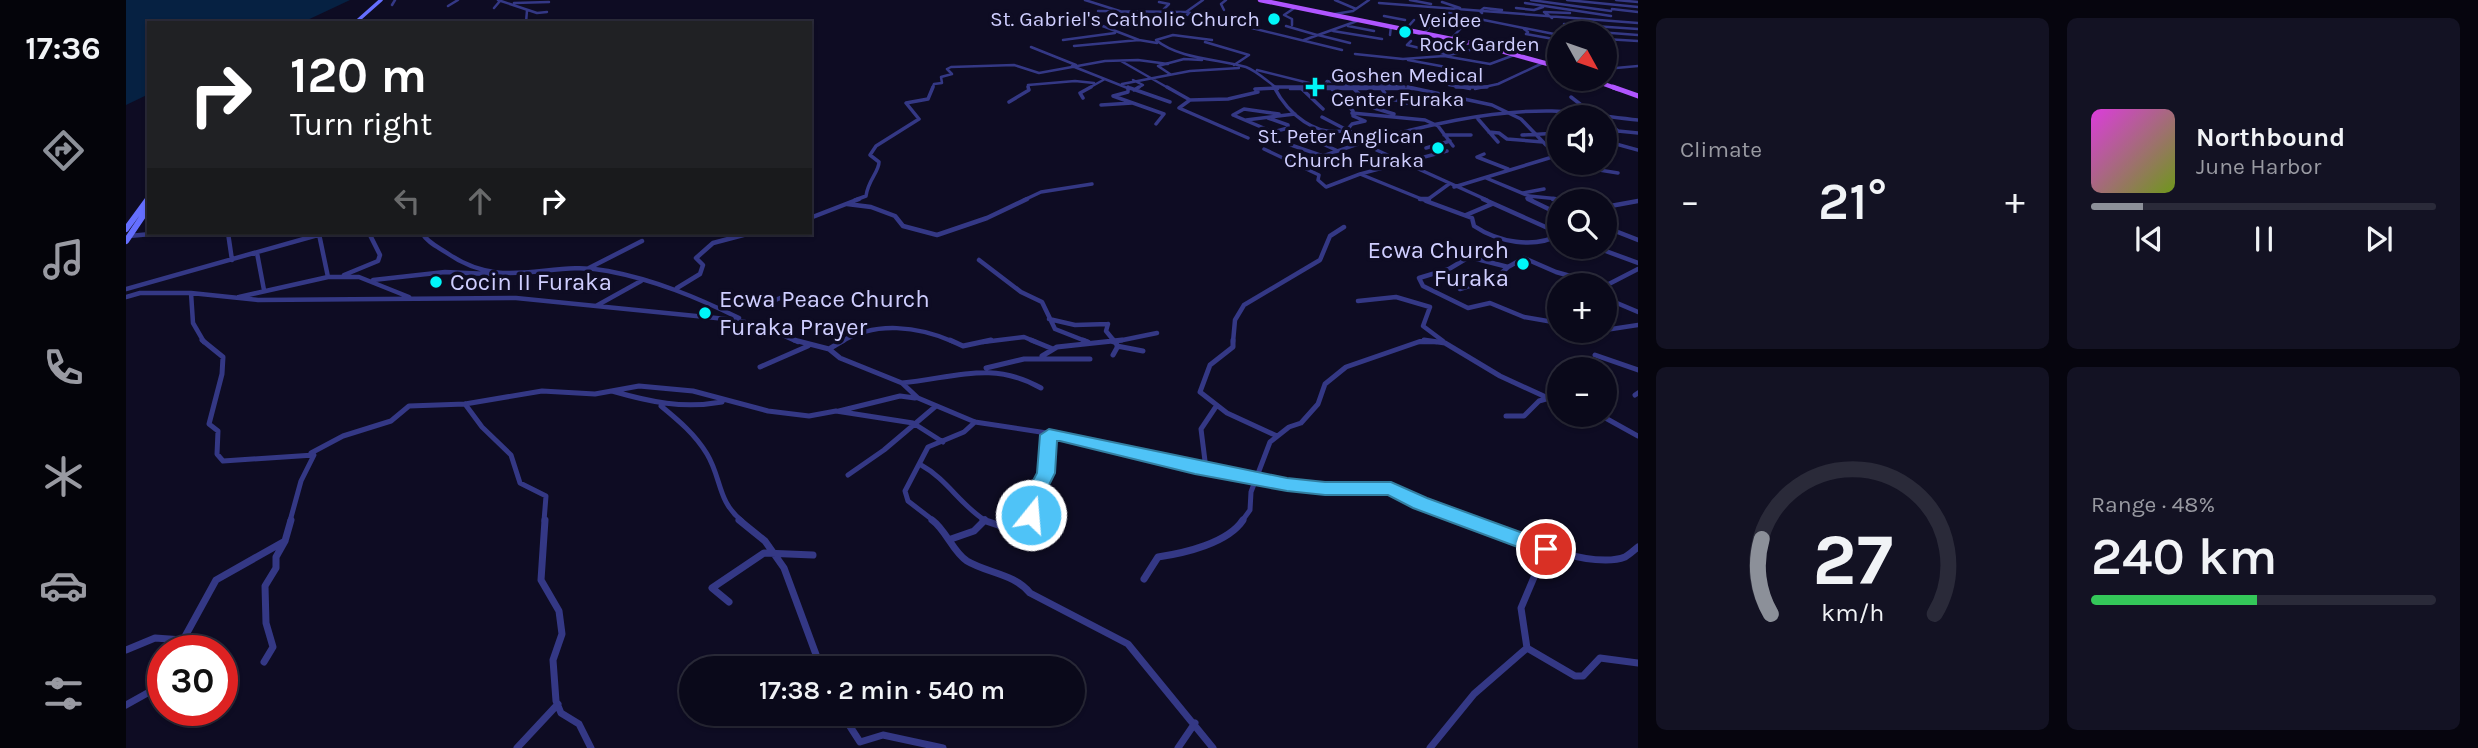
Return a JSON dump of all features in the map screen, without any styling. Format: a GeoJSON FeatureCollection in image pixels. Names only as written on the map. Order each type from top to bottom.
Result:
{"type":"FeatureCollection","features":[{"type":"Feature","properties":{"kind":"main road"},"geometry":{"type":"LineString","coordinates":[[356,21],[379,0]]}},
{"type":"Feature","properties":{"kind":"main road"},"geometry":{"type":"LineString","coordinates":[[1260,0],[1462,40],[1545,62]]}},
{"type":"Feature","properties":{"kind":"main road"},"geometry":{"type":"LineString","coordinates":[[1617,88],[1638,96]]}},
{"type":"Feature","properties":{"kind":"main road"},"geometry":{"type":"LineString","coordinates":[[126,229],[147,200]]}},
{"type":"Feature","properties":{"kind":"main road"},"geometry":{"type":"LineString","coordinates":[[128,239],[147,209]]}},
{"type":"Feature","properties":{"kind":"street"},"geometry":{"type":"LineString","coordinates":[[392,5],[395,0]]}},
{"type":"Feature","properties":{"kind":"street"},"geometry":{"type":"LineString","coordinates":[[448,6],[458,0]]}},
{"type":"Feature","properties":{"kind":"street"},"geometry":{"type":"LineString","coordinates":[[1085,0],[1129,15],[1164,9],[1188,12],[1342,50]]}},
{"type":"Feature","properties":{"kind":"street"},"geometry":{"type":"LineString","coordinates":[[1164,0],[1159,2],[1169,4],[1164,9]]}},
{"type":"Feature","properties":{"kind":"street"},"geometry":{"type":"LineString","coordinates":[[1142,27],[1181,19],[1203,0]]}},
{"type":"Feature","properties":{"kind":"street"},"geometry":{"type":"LineString","coordinates":[[1224,10],[1221,4],[1226,0]]}},
{"type":"Feature","properties":{"kind":"street"},"geometry":{"type":"LineString","coordinates":[[1335,0],[1356,9]]}},
{"type":"Feature","properties":{"kind":"street"},"geometry":{"type":"LineString","coordinates":[[1410,0],[1431,4]]}},
{"type":"Feature","properties":{"kind":"street"},"geometry":{"type":"LineString","coordinates":[[1567,0],[1611,8],[1619,21],[1638,34]]}},
{"type":"Feature","properties":{"kind":"street"},"geometry":{"type":"LineString","coordinates":[[1616,0],[1638,2]]}},
{"type":"Feature","properties":{"kind":"street"},"geometry":{"type":"LineString","coordinates":[[494,8],[499,1],[527,10],[547,12]]}},
{"type":"Feature","properties":{"kind":"street"},"geometry":{"type":"LineString","coordinates":[[1332,15],[1356,9],[1368,1],[1508,25],[1524,29],[1528,32],[1526,34],[1547,37]]}},
{"type":"Feature","properties":{"kind":"street"},"geometry":{"type":"LineString","coordinates":[[1411,8],[1418,1]]}},
{"type":"Feature","properties":{"kind":"street"},"geometry":{"type":"LineString","coordinates":[[1611,8],[1516,8],[1528,1],[1638,10]]}},
{"type":"Feature","properties":{"kind":"street"},"geometry":{"type":"LineString","coordinates":[[1528,1],[1543,9],[1552,18]]}},
{"type":"Feature","properties":{"kind":"street"},"geometry":{"type":"LineString","coordinates":[[508,3],[549,2]]}},
{"type":"Feature","properties":{"kind":"street"},"geometry":{"type":"LineString","coordinates":[[1441,2],[1483,13]]}},
{"type":"Feature","properties":{"kind":"street"},"geometry":{"type":"LineString","coordinates":[[1292,25],[1292,19],[1284,15],[1296,7]]}},
{"type":"Feature","properties":{"kind":"street"},"geometry":{"type":"LineString","coordinates":[[1483,13],[1480,11],[1484,8],[1502,9]]}},
{"type":"Feature","properties":{"kind":"street"},"geometry":{"type":"LineString","coordinates":[[1543,9],[1570,13]]}},
{"type":"Feature","properties":{"kind":"street"},"geometry":{"type":"LineString","coordinates":[[526,21],[527,10]]}},
{"type":"Feature","properties":{"kind":"street"},"geometry":{"type":"LineString","coordinates":[[1098,11],[1161,22]]}},
{"type":"Feature","properties":{"kind":"street"},"geometry":{"type":"LineString","coordinates":[[1430,11],[1637,21]]}},
{"type":"Feature","properties":{"kind":"street"},"geometry":{"type":"LineString","coordinates":[[1384,16],[1407,18],[1393,27],[1391,34]]}},
{"type":"Feature","properties":{"kind":"street"},"geometry":{"type":"LineString","coordinates":[[1557,18],[1560,21]]}},
{"type":"Feature","properties":{"kind":"street"},"geometry":{"type":"LineString","coordinates":[[1452,38],[1476,19]]}},
{"type":"Feature","properties":{"kind":"street"},"geometry":{"type":"LineString","coordinates":[[1304,40],[1360,20]]}},
{"type":"Feature","properties":{"kind":"street"},"geometry":{"type":"LineString","coordinates":[[1406,29],[1415,20]]}},
{"type":"Feature","properties":{"kind":"street"},"geometry":{"type":"LineString","coordinates":[[1424,33],[1435,20]]}},
{"type":"Feature","properties":{"kind":"street"},"geometry":{"type":"LineString","coordinates":[[1506,31],[1504,28],[1508,25]]}},
{"type":"Feature","properties":{"kind":"street"},"geometry":{"type":"LineString","coordinates":[[1100,26],[1115,33],[1216,61],[1328,87],[1355,90],[1399,86]]}},
{"type":"Feature","properties":{"kind":"street"},"geometry":{"type":"LineString","coordinates":[[1286,26],[1350,43]]}},
{"type":"Feature","properties":{"kind":"street"},"geometry":{"type":"LineString","coordinates":[[1348,26],[1374,31]]}},
{"type":"Feature","properties":{"kind":"street"},"geometry":{"type":"LineString","coordinates":[[1617,27],[1638,29]]}},
{"type":"Feature","properties":{"kind":"street"},"geometry":{"type":"LineString","coordinates":[[1330,30],[1382,39]]}},
{"type":"Feature","properties":{"kind":"street"},"geometry":{"type":"LineString","coordinates":[[1063,40],[1115,33]]}},
{"type":"Feature","properties":{"kind":"street"},"geometry":{"type":"LineString","coordinates":[[1617,33],[1638,34]]}},
{"type":"Feature","properties":{"kind":"street"},"geometry":{"type":"LineString","coordinates":[[1160,44],[1156,40],[1164,36],[1213,40]]}},
{"type":"Feature","properties":{"kind":"street"},"geometry":{"type":"LineString","coordinates":[[1183,36],[1249,55],[1234,65]]}},
{"type":"Feature","properties":{"kind":"street"},"geometry":{"type":"LineString","coordinates":[[1074,46],[1102,42],[1132,44],[1139,40]]}},
{"type":"Feature","properties":{"kind":"street"},"geometry":{"type":"LineString","coordinates":[[1451,46],[1462,40]]}},
{"type":"Feature","properties":{"kind":"street"},"geometry":{"type":"LineString","coordinates":[[1505,51],[1531,40]]}},
{"type":"Feature","properties":{"kind":"street"},"geometry":{"type":"LineString","coordinates":[[1411,41],[1407,45],[1449,55],[1477,46],[1515,54]]}},
{"type":"Feature","properties":{"kind":"street"},"geometry":{"type":"LineString","coordinates":[[1335,48],[1344,42]]}},
{"type":"Feature","properties":{"kind":"street"},"geometry":{"type":"LineString","coordinates":[[1617,42],[1638,44]]}},
{"type":"Feature","properties":{"kind":"street"},"geometry":{"type":"LineString","coordinates":[[1031,47],[1105,79],[1170,102]]}},
{"type":"Feature","properties":{"kind":"street"},"geometry":{"type":"LineString","coordinates":[[1355,54],[1405,58],[1450,56],[1493,64],[1515,54]]}},
{"type":"Feature","properties":{"kind":"street"},"geometry":{"type":"LineString","coordinates":[[1405,58],[1446,67]]}},
{"type":"Feature","properties":{"kind":"street"},"geometry":{"type":"LineString","coordinates":[[1171,74],[1158,66],[1184,59],[1216,61]]}},
{"type":"Feature","properties":{"kind":"street"},"geometry":{"type":"LineString","coordinates":[[812,217],[868,193],[868,181],[879,167],[879,162],[870,155],[876,146],[919,118],[906,103],[928,99],[934,84],[942,83],[941,77],[952,74],[947,69],[1014,65],[1039,72],[1121,61],[1168,64]]}},
{"type":"Feature","properties":{"kind":"street"},"geometry":{"type":"LineString","coordinates":[[1121,61],[1190,100],[1228,99],[1258,92],[1255,89],[1328,87]]}},
{"type":"Feature","properties":{"kind":"street"},"geometry":{"type":"LineString","coordinates":[[1449,85],[1465,90],[1485,89],[1545,62]]}},
{"type":"Feature","properties":{"kind":"street"},"geometry":{"type":"LineString","coordinates":[[1490,71],[1493,64]]}},
{"type":"Feature","properties":{"kind":"street"},"geometry":{"type":"LineString","coordinates":[[1617,68],[1638,66]]}},
{"type":"Feature","properties":{"kind":"street"},"geometry":{"type":"LineString","coordinates":[[1122,84],[1171,74],[1245,67]]}},
{"type":"Feature","properties":{"kind":"street"},"geometry":{"type":"LineString","coordinates":[[1254,70],[1274,88],[1295,114],[1327,133],[1347,130],[1352,124],[1365,121],[1353,116],[1328,87],[1327,81],[1349,85]]}},
{"type":"Feature","properties":{"kind":"street"},"geometry":{"type":"LineString","coordinates":[[1083,98],[1080,93],[1105,79]]}},
{"type":"Feature","properties":{"kind":"street"},"geometry":{"type":"LineString","coordinates":[[1009,102],[1029,90],[1028,85],[1075,80],[1094,83]]}},
{"type":"Feature","properties":{"kind":"street"},"geometry":{"type":"LineString","coordinates":[[1132,80],[1143,85],[1113,96],[1164,114],[1156,124]]}},
{"type":"Feature","properties":{"kind":"street"},"geometry":{"type":"LineString","coordinates":[[1374,82],[1492,105],[1512,114],[1545,144],[1507,139],[1499,133],[1489,131]]}},
{"type":"Feature","properties":{"kind":"street"},"geometry":{"type":"LineString","coordinates":[[1302,89],[1323,109]]}},
{"type":"Feature","properties":{"kind":"street"},"geometry":{"type":"LineString","coordinates":[[1382,89],[1391,99]]}},
{"type":"Feature","properties":{"kind":"street"},"geometry":{"type":"LineString","coordinates":[[1355,90],[1374,107],[1437,125],[1452,144],[1426,148]]}},
{"type":"Feature","properties":{"kind":"street"},"geometry":{"type":"LineString","coordinates":[[1423,99],[1432,92]]}},
{"type":"Feature","properties":{"kind":"street"},"geometry":{"type":"LineString","coordinates":[[1571,97],[1582,105]]}},
{"type":"Feature","properties":{"kind":"street"},"geometry":{"type":"LineString","coordinates":[[1370,101],[1391,99],[1411,104]]}},
{"type":"Feature","properties":{"kind":"street"},"geometry":{"type":"LineString","coordinates":[[1190,100],[1179,108],[1248,138]]}},
{"type":"Feature","properties":{"kind":"street"},"geometry":{"type":"LineString","coordinates":[[1101,105],[1138,104]]}},
{"type":"Feature","properties":{"kind":"street"},"geometry":{"type":"LineString","coordinates":[[1281,115],[1244,109],[1233,115],[1273,132],[1288,128]]}},
{"type":"Feature","properties":{"kind":"street"},"geometry":{"type":"LineString","coordinates":[[1308,161],[1370,141],[1437,125],[1547,111]]}},
{"type":"Feature","properties":{"kind":"street"},"geometry":{"type":"LineString","coordinates":[[1353,113],[1381,118],[1394,114]]}},
{"type":"Feature","properties":{"kind":"street"},"geometry":{"type":"LineString","coordinates":[[1243,120],[1295,114]]}},
{"type":"Feature","properties":{"kind":"street"},"geometry":{"type":"LineString","coordinates":[[1262,116],[1288,125],[1288,128],[1338,151]]}},
{"type":"Feature","properties":{"kind":"street"},"geometry":{"type":"LineString","coordinates":[[1322,117],[1370,141]]}},
{"type":"Feature","properties":{"kind":"street"},"geometry":{"type":"LineString","coordinates":[[1617,118],[1638,120]]}},
{"type":"Feature","properties":{"kind":"street"},"geometry":{"type":"LineString","coordinates":[[1478,119],[1498,142]]}},
{"type":"Feature","properties":{"kind":"street"},"geometry":{"type":"LineString","coordinates":[[1618,131],[1638,133]]}},
{"type":"Feature","properties":{"kind":"street"},"geometry":{"type":"LineString","coordinates":[[1521,135],[1547,134]]}},
{"type":"Feature","properties":{"kind":"street"},"geometry":{"type":"LineString","coordinates":[[1444,135],[1471,135]]}},
{"type":"Feature","properties":{"kind":"street"},"geometry":{"type":"LineString","coordinates":[[1617,142],[1638,150]]}},
{"type":"Feature","properties":{"kind":"street"},"geometry":{"type":"LineString","coordinates":[[1361,144],[1547,229]]}},
{"type":"Feature","properties":{"kind":"street"},"geometry":{"type":"LineString","coordinates":[[1291,145],[1323,156]]}},
{"type":"Feature","properties":{"kind":"street"},"geometry":{"type":"LineString","coordinates":[[1264,149],[1320,175],[1318,180],[1326,187],[1360,174],[1447,151]]}},
{"type":"Feature","properties":{"kind":"street"},"geometry":{"type":"LineString","coordinates":[[1484,154],[1477,157],[1508,169]]}},
{"type":"Feature","properties":{"kind":"street"},"geometry":{"type":"LineString","coordinates":[[1426,201],[1466,180],[1486,178],[1547,158]]}},
{"type":"Feature","properties":{"kind":"street"},"geometry":{"type":"LineString","coordinates":[[1360,174],[1466,215],[1474,220],[1474,226],[1499,237],[1547,241]]}},
{"type":"Feature","properties":{"kind":"street"},"geometry":{"type":"LineString","coordinates":[[1486,178],[1547,208]]}},
{"type":"Feature","properties":{"kind":"street"},"geometry":{"type":"LineString","coordinates":[[847,204],[871,207],[895,216],[903,226],[937,235],[965,223],[988,218],[1041,192],[1092,184]]}},
{"type":"Feature","properties":{"kind":"street"},"geometry":{"type":"LineString","coordinates":[[1523,193],[1544,189]]}},
{"type":"Feature","properties":{"kind":"street"},"geometry":{"type":"LineString","coordinates":[[1516,191],[1547,199]]}},
{"type":"Feature","properties":{"kind":"street"},"geometry":{"type":"LineString","coordinates":[[1617,205],[1638,201]]}},
{"type":"Feature","properties":{"kind":"street"},"geometry":{"type":"LineString","coordinates":[[1466,215],[1492,204]]}},
{"type":"Feature","properties":{"kind":"street"},"geometry":{"type":"LineString","coordinates":[[1277,436],[1227,413],[1200,392],[1203,373],[1213,359],[1233,347],[1233,323],[1245,302],[1282,282],[1302,266],[1320,260],[1331,236],[1343,226]]}},
{"type":"Feature","properties":{"kind":"street"},"geometry":{"type":"LineString","coordinates":[[1617,232],[1638,240]]}},
{"type":"Feature","properties":{"kind":"street"},"geometry":{"type":"LineString","coordinates":[[128,239],[151,235]]}},
{"type":"Feature","properties":{"kind":"street"},"geometry":{"type":"LineString","coordinates":[[228,235],[232,260]]}},
{"type":"Feature","properties":{"kind":"street"},"geometry":{"type":"LineString","coordinates":[[293,235],[294,242]]}},
{"type":"Feature","properties":{"kind":"street"},"geometry":{"type":"LineString","coordinates":[[126,289],[318,235]]}},
{"type":"Feature","properties":{"kind":"street"},"geometry":{"type":"LineString","coordinates":[[322,235],[331,277]]}},
{"type":"Feature","properties":{"kind":"street"},"geometry":{"type":"LineString","coordinates":[[233,299],[331,277],[378,261],[380,255],[370,235]]}},
{"type":"Feature","properties":{"kind":"street"},"geometry":{"type":"LineString","coordinates":[[423,235],[461,263],[499,275]]}},
{"type":"Feature","properties":{"kind":"street"},"geometry":{"type":"LineString","coordinates":[[677,288],[694,281],[701,274],[703,265],[696,258],[698,254],[718,241],[743,235]]}},
{"type":"Feature","properties":{"kind":"street"},"geometry":{"type":"LineString","coordinates":[[587,269],[642,241]]}},
{"type":"Feature","properties":{"kind":"street"},"geometry":{"type":"LineString","coordinates":[[257,253],[264,290]]}},
{"type":"Feature","properties":{"kind":"street"},"geometry":{"type":"LineString","coordinates":[[1617,255],[1638,263]]}},
{"type":"Feature","properties":{"kind":"street"},"geometry":{"type":"LineString","coordinates":[[1508,267],[1474,256],[1449,269],[1424,275],[1419,281],[1436,294],[1468,308],[1490,303],[1524,317],[1547,321]]}},
{"type":"Feature","properties":{"kind":"street"},"geometry":{"type":"LineString","coordinates":[[1460,289],[1497,276],[1524,258],[1559,273]]}},
{"type":"Feature","properties":{"kind":"street"},"geometry":{"type":"LineString","coordinates":[[979,260],[1021,292],[1042,302],[1055,329],[1088,342]]}},
{"type":"Feature","properties":{"kind":"street"},"geometry":{"type":"LineString","coordinates":[[1617,280],[1638,269]]}},
{"type":"Feature","properties":{"kind":"street"},"geometry":{"type":"LineString","coordinates":[[368,280],[445,272],[499,275],[606,270],[677,288],[745,322],[808,346],[829,349],[840,358],[902,383],[918,398]]}},
{"type":"Feature","properties":{"kind":"street"},"geometry":{"type":"LineString","coordinates":[[331,277],[359,277],[412,299]]}},
{"type":"Feature","properties":{"kind":"street"},"geometry":{"type":"LineString","coordinates":[[596,306],[641,281]]}},
{"type":"Feature","properties":{"kind":"street"},"geometry":{"type":"LineString","coordinates":[[126,297],[140,293],[191,293],[233,299],[503,298],[745,322]]}},
{"type":"Feature","properties":{"kind":"street"},"geometry":{"type":"LineString","coordinates":[[191,293],[191,318],[201,342],[223,357],[225,372],[209,411],[209,424],[218,431],[217,454],[223,461],[311,453],[343,436],[391,421],[409,406],[465,404],[542,391],[595,394],[639,386],[667,387],[809,416],[855,409],[900,396],[918,398],[975,422],[1049,435],[1206,470],[1325,489],[1391,488],[1420,503],[1546,549],[1590,560],[1625,557],[1638,547]]}},
{"type":"Feature","properties":{"kind":"street"},"geometry":{"type":"LineString","coordinates":[[721,309],[734,303],[773,301],[789,294],[836,305]]}},
{"type":"Feature","properties":{"kind":"street"},"geometry":{"type":"LineString","coordinates":[[1359,301],[1396,297],[1430,307],[1423,326],[1445,343],[1500,376],[1547,398]]}},
{"type":"Feature","properties":{"kind":"street"},"geometry":{"type":"LineString","coordinates":[[1617,303],[1638,312]]}},
{"type":"Feature","properties":{"kind":"street"},"geometry":{"type":"LineString","coordinates":[[1049,319],[1076,325],[1108,322],[1106,331],[1110,341],[1118,346],[1143,351]]}},
{"type":"Feature","properties":{"kind":"street"},"geometry":{"type":"LineString","coordinates":[[1617,328],[1638,325]]}},
{"type":"Feature","properties":{"kind":"street"},"geometry":{"type":"LineString","coordinates":[[829,349],[857,332],[879,327],[934,333],[963,346],[996,339],[1024,337],[1053,349]]}},
{"type":"Feature","properties":{"kind":"street"},"geometry":{"type":"LineString","coordinates":[[1042,356],[1053,349],[1088,342],[1157,333]]}},
{"type":"Feature","properties":{"kind":"street"},"geometry":{"type":"LineString","coordinates":[[1144,579],[1158,557],[1183,553],[1237,529],[1250,510],[1251,492],[1270,442],[1301,423],[1318,404],[1325,384],[1346,367],[1424,340],[1445,343]]}},
{"type":"Feature","properties":{"kind":"street"},"geometry":{"type":"LineString","coordinates":[[760,367],[772,360],[799,354],[808,346]]}},
{"type":"Feature","properties":{"kind":"street"},"geometry":{"type":"LineString","coordinates":[[1113,355],[1118,346]]}},
{"type":"Feature","properties":{"kind":"street"},"geometry":{"type":"LineString","coordinates":[[1595,355],[1638,370]]}},
{"type":"Feature","properties":{"kind":"street"},"geometry":{"type":"LineString","coordinates":[[902,383],[922,383],[986,369],[1004,361],[1042,356],[1090,359]]}},
{"type":"Feature","properties":{"kind":"street"},"geometry":{"type":"LineString","coordinates":[[986,369],[1024,379],[1041,388]]}},
{"type":"Feature","properties":{"kind":"street"},"geometry":{"type":"LineString","coordinates":[[609,391],[662,406],[703,406]]}},
{"type":"Feature","properties":{"kind":"street"},"geometry":{"type":"LineString","coordinates":[[1506,416],[1524,416],[1544,398],[1547,399]]}},
{"type":"Feature","properties":{"kind":"street"},"geometry":{"type":"LineString","coordinates":[[671,414],[726,401]]}},
{"type":"Feature","properties":{"kind":"street"},"geometry":{"type":"LineString","coordinates":[[465,404],[482,427],[511,454],[520,483],[546,496],[541,580],[559,611],[562,634],[553,660],[558,704],[561,713],[579,724],[591,748]]}},
{"type":"Feature","properties":{"kind":"street"},"geometry":{"type":"LineString","coordinates":[[1206,470],[1200,429],[1217,405]]}},
{"type":"Feature","properties":{"kind":"street"},"geometry":{"type":"LineString","coordinates":[[662,406],[708,455],[727,509],[765,541],[775,555],[797,598],[817,656]]}},
{"type":"Feature","properties":{"kind":"street"},"geometry":{"type":"LineString","coordinates":[[848,475],[916,425],[936,406]]}},
{"type":"Feature","properties":{"kind":"street"},"geometry":{"type":"LineString","coordinates":[[836,411],[916,425],[943,442]]}},
{"type":"Feature","properties":{"kind":"street"},"geometry":{"type":"LineString","coordinates":[[975,422],[964,432],[928,447],[921,466],[905,491],[908,501],[926,512],[951,539],[965,560],[1023,584],[1030,593],[1128,644],[1213,748]]}},
{"type":"Feature","properties":{"kind":"street"},"geometry":{"type":"LineString","coordinates":[[1617,424],[1638,436]]}},
{"type":"Feature","properties":{"kind":"street"},"geometry":{"type":"LineString","coordinates":[[921,466],[942,479],[966,507],[998,529],[1025,534],[1031,515],[1029,505],[1046,473],[1049,435]]}},
{"type":"Feature","properties":{"kind":"street"},"geometry":{"type":"LineString","coordinates":[[264,662],[273,647],[266,623],[265,586],[276,568],[276,557],[285,541],[300,481],[314,455],[311,453]]}},
{"type":"Feature","properties":{"kind":"street"},"geometry":{"type":"LineString","coordinates":[[951,539],[974,531],[985,519]]}},
{"type":"Feature","properties":{"kind":"street"},"geometry":{"type":"LineString","coordinates":[[186,635],[216,580],[285,541]]}},
{"type":"Feature","properties":{"kind":"street"},"geometry":{"type":"LineString","coordinates":[[1430,748],[1452,714],[1500,667],[1527,648],[1528,639],[1521,608],[1531,590],[1546,549]]}},
{"type":"Feature","properties":{"kind":"street"},"geometry":{"type":"LineString","coordinates":[[729,602],[712,588],[764,553],[813,555]]}},
{"type":"Feature","properties":{"kind":"street"},"geometry":{"type":"LineString","coordinates":[[126,650],[147,641]]}},
{"type":"Feature","properties":{"kind":"street"},"geometry":{"type":"LineString","coordinates":[[1527,648],[1575,676],[1583,676],[1600,658],[1638,663]]}},
{"type":"Feature","properties":{"kind":"street"},"geometry":{"type":"LineString","coordinates":[[126,705],[147,693]]}},
{"type":"Feature","properties":{"kind":"street"},"geometry":{"type":"LineString","coordinates":[[517,748],[558,704]]}},
{"type":"Feature","properties":{"kind":"street"},"geometry":{"type":"LineString","coordinates":[[1178,748],[1195,723]]}},
{"type":"Feature","properties":{"kind":"street"},"geometry":{"type":"LineString","coordinates":[[850,726],[860,742],[883,735],[943,748]]}},
{"type":"Feature","properties":{"kind":"water"},"geometry":{"type":"Polygon","coordinates":[[[126,0],[350,0],[305,21],[147,21],[147,95],[126,105],[126,0]]]}},
{"type":"Feature","properties":{"kind":"place","name":"St. Gabriel's Catholic Church"},"geometry":{"type":"Point","coordinates":[1274,19]}},
{"type":"Feature","properties":{"kind":"place","name":"Veidee Rock Garden"},"geometry":{"type":"Point","coordinates":[1405,32]}},
{"type":"Feature","properties":{"kind":"place","name":"Goshen Medical Center Furaka"},"geometry":{"type":"Point","coordinates":[1315,87]}},
{"type":"Feature","properties":{"kind":"place","name":"St. Peter Anglican Church Furaka"},"geometry":{"type":"Point","coordinates":[1438,148]}},
{"type":"Feature","properties":{"kind":"place","name":"Ecwa Church Furaka"},"geometry":{"type":"Point","coordinates":[1523,264]}},
{"type":"Feature","properties":{"kind":"place","name":"Cocin II Furaka"},"geometry":{"type":"Point","coordinates":[436,282]}},
{"type":"Feature","properties":{"kind":"place","name":"Ecwa Peace Church Furaka Prayer"},"geometry":{"type":"Point","coordinates":[705,313]}},
{"type":"Feature","properties":{"kind":"route"},"geometry":{"type":"LineString","coordinates":[[1031,515],[1029,505],[1046,473],[1049,435],[1060,435],[1128,453],[1287,485],[1325,489],[1391,488],[1420,503],[1546,549]]}}]}
